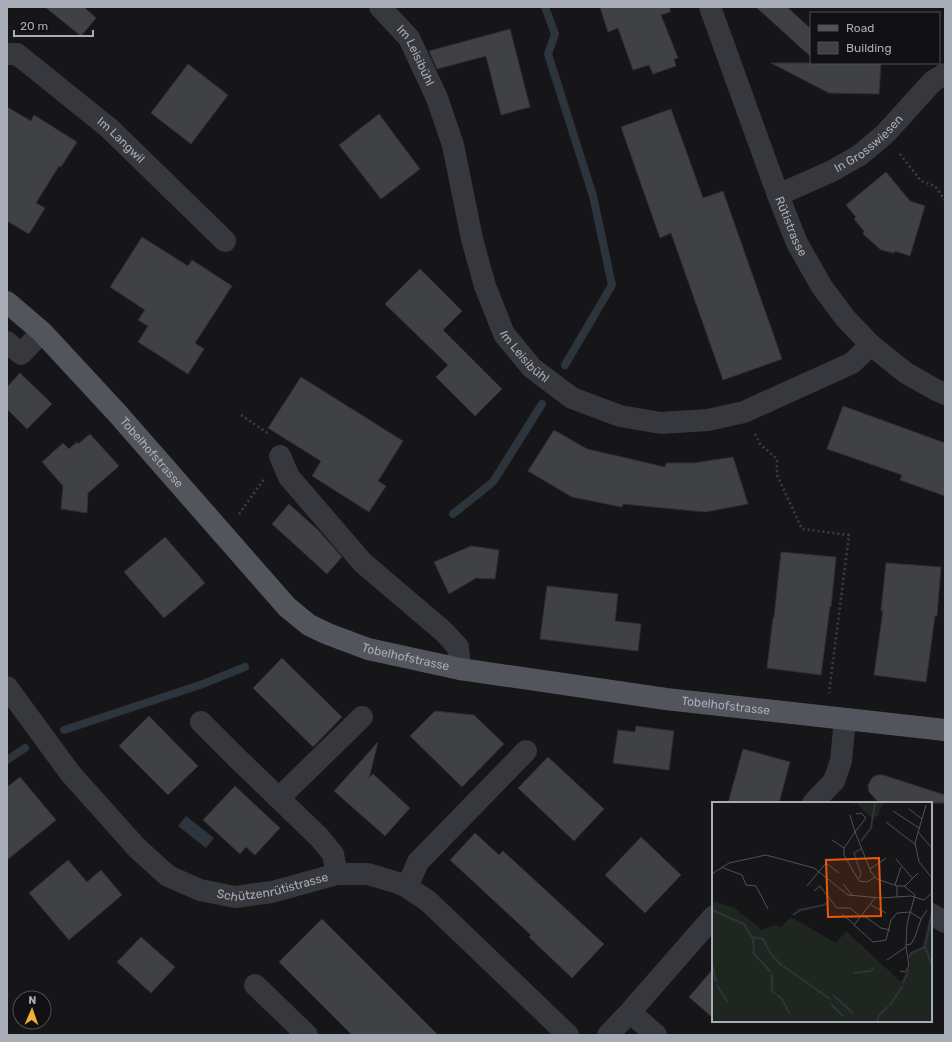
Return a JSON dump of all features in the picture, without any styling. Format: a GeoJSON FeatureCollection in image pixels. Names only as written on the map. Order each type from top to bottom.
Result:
{"type":"FeatureCollection","features":[{"type":"Feature","properties":{"kind":"main road","name":"Tobelhofstrasse"},"geometry":{"type":"LineString","coordinates":[[7,302],[42,332],[117,413],[288,607],[309,625],[328,634],[368,648],[460,669],[666,700],[945,730]]}},
{"type":"Feature","properties":{"kind":"street","name":"Im Leisibühl"},"geometry":{"type":"LineString","coordinates":[[380,7],[409,38],[437,98],[453,146],[472,239],[485,286],[504,334],[532,368],[572,398],[620,416],[661,423],[708,420],[744,412],[852,363],[871,345]]}},
{"type":"Feature","properties":{"kind":"street","name":"Rütistrasse"},"geometry":{"type":"LineString","coordinates":[[710,7],[778,195],[797,243],[822,287],[846,319],[871,345],[906,373],[945,394]]}},
{"type":"Feature","properties":{"kind":"street","name":"Im Langwil"},"geometry":{"type":"LineString","coordinates":[[7,54],[17,54],[109,128],[225,241]]}},
{"type":"Feature","properties":{"kind":"street","name":"In Grosswiesen"},"geometry":{"type":"LineString","coordinates":[[778,195],[832,171],[860,155],[885,134],[933,81],[945,74]]}},
{"type":"Feature","properties":{"kind":"street"},"geometry":{"type":"LineString","coordinates":[[7,342],[21,354],[42,332]]}},
{"type":"Feature","properties":{"kind":"street"},"geometry":{"type":"LineString","coordinates":[[276,447],[289,477],[363,563],[443,631],[458,647],[460,669]]}},
{"type":"Feature","properties":{"kind":"street","name":"Schützenrütistrasse"},"geometry":{"type":"LineString","coordinates":[[7,687],[70,773],[137,848],[168,876],[200,890],[235,897],[272,892],[337,874],[368,874],[407,887],[428,901],[568,1035]]}},
{"type":"Feature","properties":{"kind":"street"},"geometry":{"type":"LineString","coordinates":[[279,798],[362,718]]}},
{"type":"Feature","properties":{"kind":"street"},"geometry":{"type":"LineString","coordinates":[[814,802],[834,781],[841,761],[835,718]]}},
{"type":"Feature","properties":{"kind":"street"},"geometry":{"type":"LineString","coordinates":[[201,722],[319,837],[333,854],[337,874]]}},
{"type":"Feature","properties":{"kind":"street"},"geometry":{"type":"LineString","coordinates":[[407,887],[418,862],[526,750]]}},
{"type":"Feature","properties":{"kind":"street"},"geometry":{"type":"LineString","coordinates":[[932,914],[945,922]]}},
{"type":"Feature","properties":{"kind":"street"},"geometry":{"type":"LineString","coordinates":[[608,1035],[712,918]]}},
{"type":"Feature","properties":{"kind":"street"},"geometry":{"type":"LineString","coordinates":[[255,985],[307,1035]]}},
{"type":"Feature","properties":{"kind":"street"},"geometry":{"type":"LineString","coordinates":[[630,1012],[656,1035]]}},
{"type":"Feature","properties":{"kind":"path"},"geometry":{"type":"LineString","coordinates":[[885,134],[921,181],[936,186],[945,200]]}},
{"type":"Feature","properties":{"kind":"path"},"geometry":{"type":"LineString","coordinates":[[744,412],[760,444],[777,459],[777,475],[802,528],[849,535],[835,718]]}},
{"type":"Feature","properties":{"kind":"path"},"geometry":{"type":"LineString","coordinates":[[241,415],[276,447]]}},
{"type":"Feature","properties":{"kind":"path"},"geometry":{"type":"LineString","coordinates":[[236,518],[264,479]]}},
{"type":"Feature","properties":{"kind":"shaded area"},"geometry":{"type":"Polygon","coordinates":[[[186,816],[214,838],[206,848],[178,826],[186,816]]]}},
{"type":"Feature","properties":{"kind":"building"},"geometry":{"type":"Polygon","coordinates":[[[45,7],[84,7],[96,18],[81,36],[45,7]]]}},
{"type":"Feature","properties":{"kind":"building"},"geometry":{"type":"Polygon","coordinates":[[[600,7],[670,7],[670,12],[661,15],[678,58],[674,59],[676,66],[653,74],[649,65],[633,70],[618,28],[608,32],[600,7]]]}},
{"type":"Feature","properties":{"kind":"building"},"geometry":{"type":"Polygon","coordinates":[[[756,7],[787,7],[810,28],[810,56],[756,7]]]}},
{"type":"Feature","properties":{"kind":"building"},"geometry":{"type":"Polygon","coordinates":[[[510,29],[530,107],[501,115],[486,56],[437,69],[429,51],[510,29]]]}},
{"type":"Feature","properties":{"kind":"building"},"geometry":{"type":"Polygon","coordinates":[[[771,63],[881,64],[879,94],[829,93],[771,63]]]}},
{"type":"Feature","properties":{"kind":"building"},"geometry":{"type":"Polygon","coordinates":[[[188,64],[228,95],[191,144],[151,113],[188,64]]]}},
{"type":"Feature","properties":{"kind":"building"},"geometry":{"type":"Polygon","coordinates":[[[7,107],[31,121],[34,115],[77,142],[61,167],[59,166],[36,203],[45,208],[29,234],[7,221],[7,107]]]}},
{"type":"Feature","properties":{"kind":"building"},"geometry":{"type":"Polygon","coordinates":[[[671,109],[703,198],[723,191],[782,359],[723,380],[671,233],[660,238],[621,127],[671,109]]]}},
{"type":"Feature","properties":{"kind":"building"},"geometry":{"type":"Polygon","coordinates":[[[379,114],[420,169],[381,199],[339,145],[379,114]]]}},
{"type":"Feature","properties":{"kind":"building"},"geometry":{"type":"Polygon","coordinates":[[[886,172],[910,201],[925,206],[910,256],[895,251],[894,253],[881,250],[863,234],[864,231],[854,219],[856,217],[846,205],[886,172]]]}},
{"type":"Feature","properties":{"kind":"building"},"geometry":{"type":"Polygon","coordinates":[[[142,237],[188,266],[192,260],[232,286],[195,343],[204,349],[188,374],[138,342],[148,326],[138,320],[145,310],[110,287],[142,237]]]}},
{"type":"Feature","properties":{"kind":"building"},"geometry":{"type":"Polygon","coordinates":[[[420,269],[462,311],[443,330],[502,389],[475,416],[436,377],[448,365],[385,304],[420,269]]]}},
{"type":"Feature","properties":{"kind":"building"},"geometry":{"type":"Polygon","coordinates":[[[20,373],[52,404],[27,429],[7,409],[7,387],[20,373]]]}},
{"type":"Feature","properties":{"kind":"building"},"geometry":{"type":"Polygon","coordinates":[[[301,377],[403,441],[378,481],[386,486],[369,512],[312,476],[321,461],[268,428],[301,377]]]}},
{"type":"Feature","properties":{"kind":"building"},"geometry":{"type":"Polygon","coordinates":[[[843,406],[945,443],[945,496],[900,480],[902,475],[827,449],[843,406]]]}},
{"type":"Feature","properties":{"kind":"building"},"geometry":{"type":"Polygon","coordinates":[[[554,430],[587,449],[665,467],[666,463],[694,463],[733,457],[748,504],[705,512],[623,504],[622,507],[572,497],[528,471],[554,430]]]}},
{"type":"Feature","properties":{"kind":"building"},"geometry":{"type":"Polygon","coordinates":[[[90,434],[119,466],[88,493],[87,513],[61,509],[63,486],[42,462],[63,443],[69,449],[90,434]]]}},
{"type":"Feature","properties":{"kind":"building"},"geometry":{"type":"Polygon","coordinates":[[[289,504],[318,530],[342,557],[327,574],[272,524],[289,504]]]}},
{"type":"Feature","properties":{"kind":"building"},"geometry":{"type":"Polygon","coordinates":[[[165,537],[205,583],[164,618],[124,572],[165,537]]]}},
{"type":"Feature","properties":{"kind":"building"},"geometry":{"type":"Polygon","coordinates":[[[471,546],[499,550],[495,579],[476,578],[449,594],[434,562],[471,546]]]}},
{"type":"Feature","properties":{"kind":"building"},"geometry":{"type":"Polygon","coordinates":[[[781,552],[836,557],[831,607],[830,606],[821,675],[767,668],[781,552]]]}},
{"type":"Feature","properties":{"kind":"building"},"geometry":{"type":"Polygon","coordinates":[[[886,563],[941,567],[937,616],[935,616],[926,682],[874,675],[883,611],[881,611],[886,563]]]}},
{"type":"Feature","properties":{"kind":"building"},"geometry":{"type":"Polygon","coordinates":[[[547,586],[618,594],[615,621],[641,624],[638,651],[540,639],[547,586]]]}},
{"type":"Feature","properties":{"kind":"building"},"geometry":{"type":"Polygon","coordinates":[[[282,658],[342,717],[313,747],[253,688],[282,658]]]}},
{"type":"Feature","properties":{"kind":"building"},"geometry":{"type":"Polygon","coordinates":[[[435,711],[474,715],[504,744],[462,787],[410,736],[435,711]]]}},
{"type":"Feature","properties":{"kind":"building"},"geometry":{"type":"Polygon","coordinates":[[[149,716],[198,766],[168,795],[119,746],[149,716]]]}},
{"type":"Feature","properties":{"kind":"building"},"geometry":{"type":"Polygon","coordinates":[[[636,726],[674,731],[669,770],[613,763],[618,730],[635,732],[636,726]]]}},
{"type":"Feature","properties":{"kind":"building"},"geometry":{"type":"Polygon","coordinates":[[[378,742],[369,778],[373,774],[410,808],[385,836],[334,791],[378,742]]]}},
{"type":"Feature","properties":{"kind":"building"},"geometry":{"type":"Polygon","coordinates":[[[743,749],[790,762],[779,802],[728,802],[743,749]]]}},
{"type":"Feature","properties":{"kind":"building"},"geometry":{"type":"Polygon","coordinates":[[[548,757],[604,809],[574,841],[518,788],[548,757]]]}},
{"type":"Feature","properties":{"kind":"building"},"geometry":{"type":"Polygon","coordinates":[[[883,775],[945,795],[945,803],[878,802],[869,792],[868,786],[873,777],[883,775]]]}},
{"type":"Feature","properties":{"kind":"building"},"geometry":{"type":"Polygon","coordinates":[[[20,777],[56,820],[7,860],[7,787],[20,777]]]}},
{"type":"Feature","properties":{"kind":"building"},"geometry":{"type":"Polygon","coordinates":[[[235,786],[280,828],[255,855],[246,847],[240,854],[203,820],[235,786]]]}},
{"type":"Feature","properties":{"kind":"building"},"geometry":{"type":"Polygon","coordinates":[[[475,833],[499,855],[503,851],[604,944],[572,978],[529,937],[531,935],[450,860],[475,833]]]}},
{"type":"Feature","properties":{"kind":"building"},"geometry":{"type":"Polygon","coordinates":[[[641,837],[681,875],[645,913],[605,875],[641,837]]]}},
{"type":"Feature","properties":{"kind":"building"},"geometry":{"type":"Polygon","coordinates":[[[68,860],[87,882],[101,870],[122,895],[69,940],[29,893],[68,860]]]}},
{"type":"Feature","properties":{"kind":"building"},"geometry":{"type":"Polygon","coordinates":[[[322,919],[438,1035],[352,1035],[279,962],[322,919]]]}},
{"type":"Feature","properties":{"kind":"building"},"geometry":{"type":"Polygon","coordinates":[[[141,937],[175,967],[151,993],[117,962],[141,937]]]}},
{"type":"Feature","properties":{"kind":"building"},"geometry":{"type":"Polygon","coordinates":[[[712,970],[712,1017],[689,997],[712,970]]]}},
{"type":"Feature","properties":{"kind":"waterway"},"geometry":{"type":"LineString","coordinates":[[545,7],[555,34],[548,54],[593,196],[612,285],[565,365]]}},
{"type":"Feature","properties":{"kind":"waterway"},"geometry":{"type":"LineString","coordinates":[[453,514],[493,482],[542,404]]}},
{"type":"Feature","properties":{"kind":"waterway"},"geometry":{"type":"LineString","coordinates":[[64,730],[200,685],[245,667]]}},
{"type":"Feature","properties":{"kind":"waterway"},"geometry":{"type":"LineString","coordinates":[[7,760],[25,748]]}}]}
